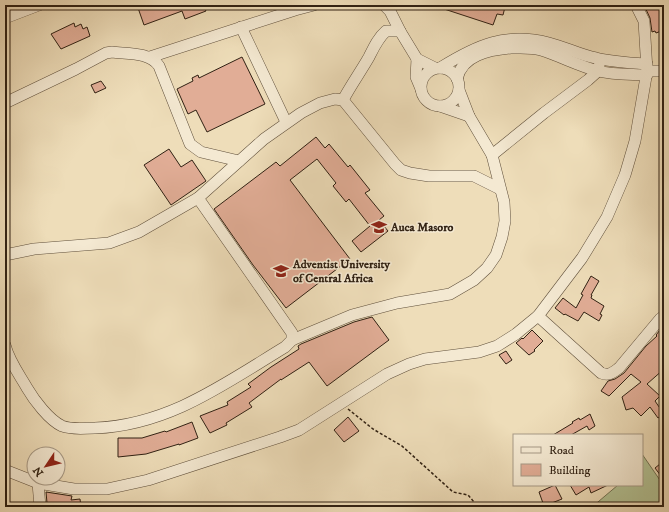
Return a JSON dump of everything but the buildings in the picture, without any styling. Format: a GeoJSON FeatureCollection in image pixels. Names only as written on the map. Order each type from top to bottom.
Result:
{"type":"FeatureCollection","features":[{"type":"Feature","properties":{"kind":"street"},"geometry":{"type":"LineString","coordinates":[[5,18],[39,5]]}},
{"type":"Feature","properties":{"kind":"street"},"geometry":{"type":"LineString","coordinates":[[150,57],[314,5]]}},
{"type":"Feature","properties":{"kind":"street"},"geometry":{"type":"LineString","coordinates":[[5,345],[12,364],[32,396],[54,421],[71,429],[108,427],[135,423],[160,416],[197,401],[285,347],[292,340],[320,327],[352,315],[397,303],[450,294],[474,280],[487,268],[496,255],[505,221],[504,202],[492,155],[469,116],[458,85],[450,71],[438,68],[417,58],[390,11],[384,5]]}},
{"type":"Feature","properties":{"kind":"street"},"geometry":{"type":"LineString","coordinates":[[60,486],[107,489],[148,480],[280,438],[299,430],[387,374],[409,364],[425,359],[479,352],[497,346],[516,334],[538,316],[582,258],[607,217],[625,175],[635,141],[647,70],[644,21],[636,5]]}},
{"type":"Feature","properties":{"kind":"street"},"geometry":{"type":"LineString","coordinates":[[241,27],[286,122]]}},
{"type":"Feature","properties":{"kind":"street"},"geometry":{"type":"LineString","coordinates":[[342,100],[381,36],[386,31],[400,30]]}},
{"type":"Feature","properties":{"kind":"street"},"geometry":{"type":"LineString","coordinates":[[421,89],[422,78],[430,70],[438,68],[464,53],[485,44],[502,40],[550,43],[600,59],[647,70]]}},
{"type":"Feature","properties":{"kind":"street"},"geometry":{"type":"LineString","coordinates":[[439,106],[445,106],[454,100],[462,68],[466,62],[474,57],[497,49],[540,49],[598,71],[608,73],[647,70],[664,71]]}},
{"type":"Feature","properties":{"kind":"street"},"geometry":{"type":"LineString","coordinates":[[5,103],[106,53],[112,52],[150,57],[155,60],[159,66],[190,144],[201,152],[239,161]]}},
{"type":"Feature","properties":{"kind":"street"},"geometry":{"type":"LineString","coordinates":[[417,58],[416,77],[425,99],[434,105],[469,116]]}},
{"type":"Feature","properties":{"kind":"street"},"geometry":{"type":"LineString","coordinates":[[492,155],[598,71],[600,59]]}},
{"type":"Feature","properties":{"kind":"street"},"geometry":{"type":"LineString","coordinates":[[5,255],[34,249],[109,243],[139,232],[198,198],[264,139],[286,122],[320,102],[336,99],[342,100],[395,164],[402,170],[429,176],[474,176],[500,188]]}},
{"type":"Feature","properties":{"kind":"street"},"geometry":{"type":"LineString","coordinates":[[198,198],[292,332],[292,340]]}},
{"type":"Feature","properties":{"kind":"street"},"geometry":{"type":"LineString","coordinates":[[538,316],[601,373],[606,375],[619,368],[664,316]]}},
{"type":"Feature","properties":{"kind":"street"},"geometry":{"type":"LineString","coordinates":[[5,470],[26,478]]}},
{"type":"Feature","properties":{"kind":"street"},"geometry":{"type":"LineString","coordinates":[[38,486],[40,507]]}},
{"type":"Feature","properties":{"kind":"path"},"geometry":{"type":"LineString","coordinates":[[341,404],[373,429],[402,446],[453,492],[468,495],[476,507]]}},
{"type":"Feature","properties":{"kind":"green space"},"geometry":{"type":"Polygon","coordinates":[[[643,455],[664,486],[664,507],[592,507],[617,486],[643,486],[643,455]]]}},
{"type":"Feature","properties":{"kind":"place","name":"Auca Masoro"},"geometry":{"type":"Point","coordinates":[379,227]}},
{"type":"Feature","properties":{"kind":"place","name":"Adventist University of Central Africa"},"geometry":{"type":"Point","coordinates":[281,271]}}]}
